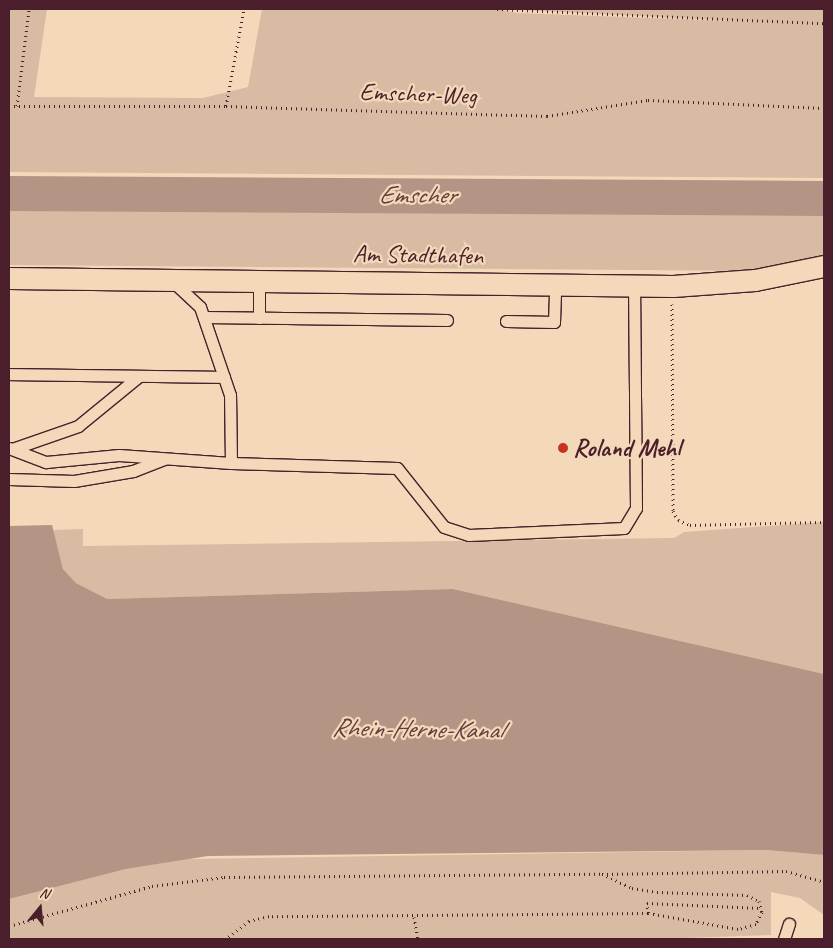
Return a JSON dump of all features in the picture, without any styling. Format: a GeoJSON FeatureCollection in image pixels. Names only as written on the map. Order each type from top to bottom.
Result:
{"type":"FeatureCollection","features":[{"type":"Feature","properties":{"kind":"street","name":"Am Stadthafen"},"geometry":{"type":"LineString","coordinates":[[9,278],[169,278],[673,286],[755,280],[824,266]]}},
{"type":"Feature","properties":{"kind":"lane"},"geometry":{"type":"LineString","coordinates":[[169,278],[200,307],[204,317],[230,395],[231,463]]}},
{"type":"Feature","properties":{"kind":"lane"},"geometry":{"type":"LineString","coordinates":[[259,280],[259,318]]}},
{"type":"Feature","properties":{"kind":"lane"},"geometry":{"type":"LineString","coordinates":[[506,321],[554,322],[555,284]]}},
{"type":"Feature","properties":{"kind":"lane"},"geometry":{"type":"LineString","coordinates":[[12,448],[46,462],[119,455],[231,463],[397,468],[444,527],[469,535],[624,528],[636,508],[634,286]]}},
{"type":"Feature","properties":{"kind":"lane"},"geometry":{"type":"LineString","coordinates":[[204,317],[447,320]]}},
{"type":"Feature","properties":{"kind":"lane"},"geometry":{"type":"LineString","coordinates":[[9,374],[224,378]]}},
{"type":"Feature","properties":{"kind":"lane"},"geometry":{"type":"LineString","coordinates":[[12,448],[78,426],[139,376]]}},
{"type":"Feature","properties":{"kind":"lane"},"geometry":{"type":"LineString","coordinates":[[9,479],[74,481],[133,471],[168,457]]}},
{"type":"Feature","properties":{"kind":"lane"},"geometry":{"type":"LineString","coordinates":[[784,939],[789,924]]}},
{"type":"Feature","properties":{"kind":"path"},"geometry":{"type":"LineString","coordinates":[[17,106],[29,9]]}},
{"type":"Feature","properties":{"kind":"path"},"geometry":{"type":"LineString","coordinates":[[226,106],[244,9]]}},
{"type":"Feature","properties":{"kind":"path"},"geometry":{"type":"LineString","coordinates":[[497,9],[824,23]]}},
{"type":"Feature","properties":{"kind":"path","name":"Emscher-Weg"},"geometry":{"type":"LineString","coordinates":[[9,106],[226,106],[547,116],[648,100],[824,108]]}},
{"type":"Feature","properties":{"kind":"path"},"geometry":{"type":"LineString","coordinates":[[673,286],[672,511],[678,520],[690,525],[824,522]]}},
{"type":"Feature","properties":{"kind":"path"},"geometry":{"type":"LineString","coordinates":[[9,926],[152,886],[224,877],[786,871],[824,882]]}},
{"type":"Feature","properties":{"kind":"path"},"geometry":{"type":"LineString","coordinates":[[602,874],[624,885],[657,892],[747,895],[761,908]]}},
{"type":"Feature","properties":{"kind":"path"},"geometry":{"type":"LineString","coordinates":[[648,912],[646,903],[761,908]]}},
{"type":"Feature","properties":{"kind":"path"},"geometry":{"type":"LineString","coordinates":[[225,939],[249,921],[269,916],[414,917],[648,912],[738,929],[756,924],[761,908]]}},
{"type":"Feature","properties":{"kind":"path"},"geometry":{"type":"LineString","coordinates":[[414,917],[418,939]]}},
{"type":"Feature","properties":{"kind":"shaded area"},"geometry":{"type":"Polygon","coordinates":[[[9,9],[47,9],[34,97],[203,98],[248,87],[262,9],[495,9],[518,13],[757,22],[503,9],[824,9],[824,178],[9,172],[9,9]]]}},
{"type":"Feature","properties":{"kind":"shaded area"},"geometry":{"type":"Polygon","coordinates":[[[9,207],[824,210],[824,260],[764,271],[9,265],[9,207]]]}},
{"type":"Feature","properties":{"kind":"shaded area"},"geometry":{"type":"Polygon","coordinates":[[[824,522],[824,674],[453,589],[107,599],[76,583],[63,569],[53,530],[83,529],[83,546],[674,538],[684,532],[824,522]]]}},
{"type":"Feature","properties":{"kind":"shaded area"},"geometry":{"type":"Polygon","coordinates":[[[766,850],[824,855],[824,915],[800,898],[771,892],[771,935],[657,939],[9,939],[9,899],[126,869],[188,859],[766,850]]]}},
{"type":"Feature","properties":{"kind":"water","name":"Rhein-Herne-Kanal"},"geometry":{"type":"Polygon","coordinates":[[[52,525],[63,569],[76,583],[107,599],[453,589],[824,674],[824,855],[766,850],[208,856],[126,869],[9,899],[9,526],[52,525]]]}},
{"type":"Feature","properties":{"kind":"waterway","name":"Emscher"},"geometry":{"type":"LineString","coordinates":[[9,193],[824,198]]}},
{"type":"Feature","properties":{"kind":"place","name":"Roland Mehl"},"geometry":{"type":"Point","coordinates":[563,448]}}]}
